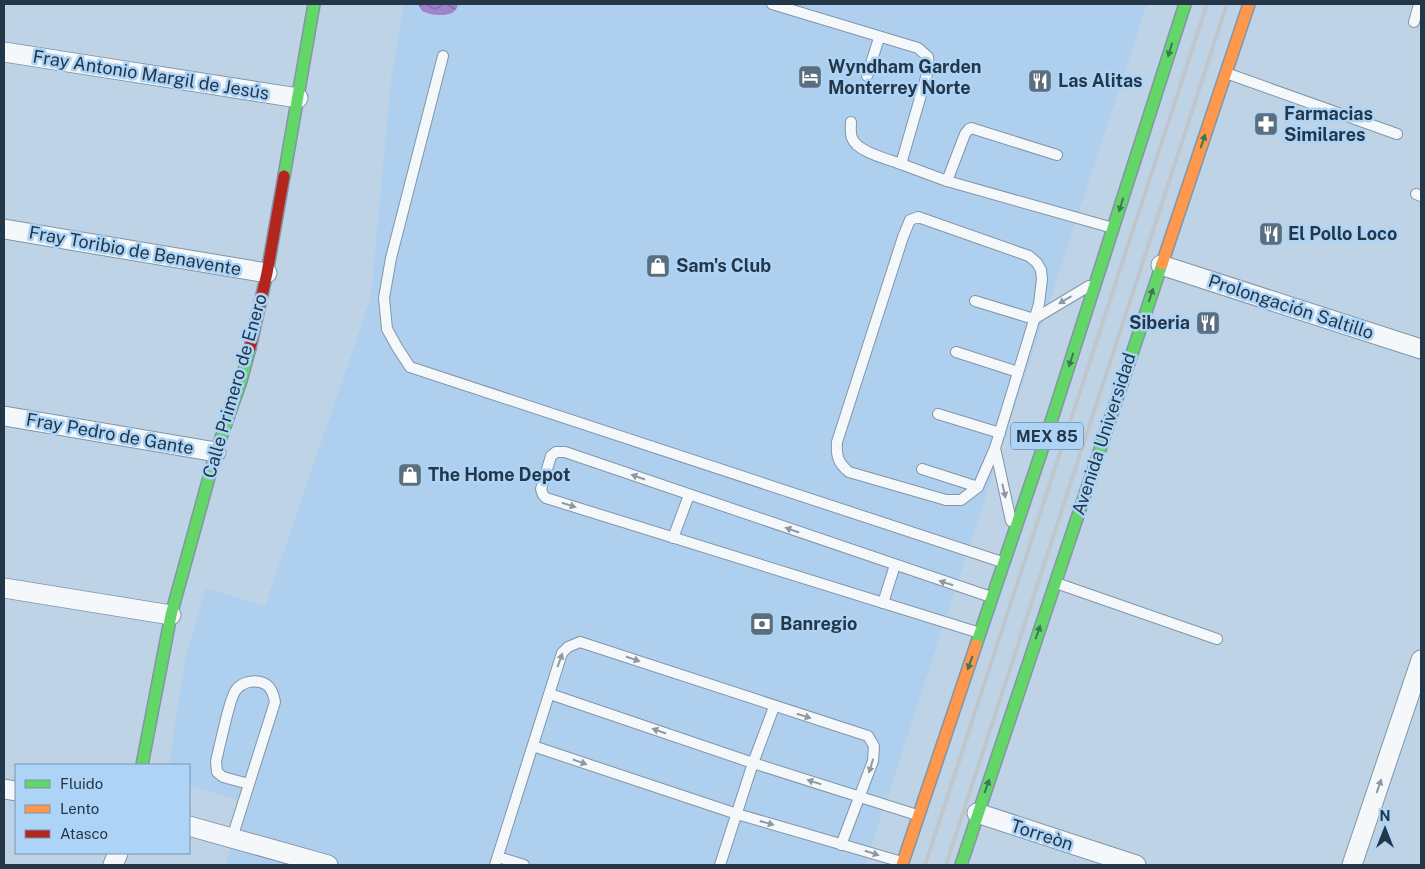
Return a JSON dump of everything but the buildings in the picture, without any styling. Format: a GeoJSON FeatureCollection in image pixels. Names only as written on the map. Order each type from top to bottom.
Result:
{"type":"FeatureCollection","features":[{"type":"Feature","properties":{"kind":"main road","name":"Calle Primero de Enero"},"geometry":{"type":"LineString","coordinates":[[142,764],[171,615],[216,452],[241,381],[255,330],[267,273],[314,4]]}},
{"type":"Feature","properties":{"kind":"main road","name":"MEX 85"},"geometry":{"type":"LineString","coordinates":[[902,864],[1014,534],[1185,4]]}},
{"type":"Feature","properties":{"kind":"main road","name":"Avenida Universidad"},"geometry":{"type":"LineString","coordinates":[[961,865],[1249,4]]}},
{"type":"Feature","properties":{"kind":"street","name":"Fray Antonio Margil de Jesús"},"geometry":{"type":"LineString","coordinates":[[4,52],[298,98]]}},
{"type":"Feature","properties":{"kind":"street","name":"Fray Toribio de Benavente"},"geometry":{"type":"LineString","coordinates":[[4,229],[267,273]]}},
{"type":"Feature","properties":{"kind":"street","name":"Prolongación Saltillo"},"geometry":{"type":"LineString","coordinates":[[1161,266],[1421,350]]}},
{"type":"Feature","properties":{"kind":"street","name":"Fray Pedro de Gante"},"geometry":{"type":"LineString","coordinates":[[4,416],[216,452]]}},
{"type":"Feature","properties":{"kind":"street"},"geometry":{"type":"LineString","coordinates":[[4,588],[171,615]]}},
{"type":"Feature","properties":{"kind":"street"},"geometry":{"type":"LineString","coordinates":[[1352,865],[1421,660]]}},
{"type":"Feature","properties":{"kind":"street","name":"Torreòn"},"geometry":{"type":"LineString","coordinates":[[978,813],[1136,865]]}},
{"type":"Feature","properties":{"kind":"street"},"geometry":{"type":"LineString","coordinates":[[190,826],[328,865]]}},
{"type":"Feature","properties":{"kind":"lane"},"geometry":{"type":"LineString","coordinates":[[772,4],[879,38],[918,48],[925,52],[930,62],[901,164]]}},
{"type":"Feature","properties":{"kind":"lane"},"geometry":{"type":"LineString","coordinates":[[1414,22],[1420,4]]}},
{"type":"Feature","properties":{"kind":"lane"},"geometry":{"type":"LineString","coordinates":[[867,76],[879,38]]}},
{"type":"Feature","properties":{"kind":"lane"},"geometry":{"type":"LineString","coordinates":[[444,56],[391,258],[384,298],[387,329],[410,367],[1003,562]]}},
{"type":"Feature","properties":{"kind":"lane"},"geometry":{"type":"LineString","coordinates":[[1226,73],[1397,134]]}},
{"type":"Feature","properties":{"kind":"lane"},"geometry":{"type":"LineString","coordinates":[[851,122],[851,137],[855,144],[862,149],[947,181],[1114,228]]}},
{"type":"Feature","properties":{"kind":"lane"},"geometry":{"type":"LineString","coordinates":[[947,181],[965,134],[971,128],[1057,155]]}},
{"type":"Feature","properties":{"kind":"lane"},"geometry":{"type":"LineString","coordinates":[[918,217],[1029,256],[1037,263],[1042,280],[1034,319],[995,448],[978,487],[961,500],[946,500],[850,472],[840,465],[837,458],[837,442],[910,220],[918,217]]}},
{"type":"Feature","properties":{"kind":"lane"},"geometry":{"type":"LineString","coordinates":[[975,301],[1034,319],[1096,281]]}},
{"type":"Feature","properties":{"kind":"lane"},"geometry":{"type":"LineString","coordinates":[[956,352],[1018,372]]}},
{"type":"Feature","properties":{"kind":"lane"},"geometry":{"type":"LineString","coordinates":[[938,414],[1000,433]]}},
{"type":"Feature","properties":{"kind":"lane"},"geometry":{"type":"LineString","coordinates":[[995,448],[1014,534]]}},
{"type":"Feature","properties":{"kind":"lane"},"geometry":{"type":"LineString","coordinates":[[980,634],[546,498],[543,496],[541,489],[551,456],[556,452],[565,452],[992,598]]}},
{"type":"Feature","properties":{"kind":"lane"},"geometry":{"type":"LineString","coordinates":[[922,469],[978,487]]}},
{"type":"Feature","properties":{"kind":"lane"},"geometry":{"type":"LineString","coordinates":[[673,538],[689,495]]}},
{"type":"Feature","properties":{"kind":"lane"},"geometry":{"type":"LineString","coordinates":[[884,603],[895,565]]}},
{"type":"Feature","properties":{"kind":"lane"},"geometry":{"type":"LineString","coordinates":[[1055,583],[1217,639]]}},
{"type":"Feature","properties":{"kind":"lane"},"geometry":{"type":"LineString","coordinates":[[524,865],[496,861],[562,654],[568,647],[580,642],[774,707],[868,736],[874,746],[873,761],[841,845]]}},
{"type":"Feature","properties":{"kind":"lane"},"geometry":{"type":"LineString","coordinates":[[232,838],[275,702],[273,691],[266,683],[256,681],[245,683],[234,691],[216,762],[217,772],[223,777],[249,784]]}},
{"type":"Feature","properties":{"kind":"lane"},"geometry":{"type":"LineString","coordinates":[[550,694],[753,763],[918,815]]}},
{"type":"Feature","properties":{"kind":"lane"},"geometry":{"type":"LineString","coordinates":[[720,865],[753,763],[774,707]]}},
{"type":"Feature","properties":{"kind":"lane"},"geometry":{"type":"LineString","coordinates":[[533,746],[736,814],[902,864]]}},
{"type":"Feature","properties":{"kind":"shaded area"},"geometry":{"type":"Polygon","coordinates":[[[404,4],[1147,4],[865,865],[225,865],[246,802],[190,786],[190,764],[169,764],[185,660],[206,588],[265,606],[371,297],[391,79],[404,4]]]}},
{"type":"Feature","properties":{"kind":"water"},"geometry":{"type":"Polygon","coordinates":[[[418,4],[458,4],[453,12],[437,15],[422,11],[418,4]]]}},
{"type":"Feature","properties":{"kind":"railway"},"geometry":{"type":"LineString","coordinates":[[925,865],[1207,4]]}},
{"type":"Feature","properties":{"kind":"railway"},"geometry":{"type":"LineString","coordinates":[[946,865],[1227,4]]}},
{"type":"Feature","properties":{"kind":"traffic: fast"},"geometry":{"type":"LineString","coordinates":[[284,176],[314,4]]}},
{"type":"Feature","properties":{"kind":"traffic: fast"},"geometry":{"type":"LineString","coordinates":[[976,645],[1040,456],[1185,4]]}},
{"type":"Feature","properties":{"kind":"traffic: fast"},"geometry":{"type":"LineString","coordinates":[[961,865],[1162,264]]}},
{"type":"Feature","properties":{"kind":"traffic: fast"},"geometry":{"type":"LineString","coordinates":[[142,764],[171,615],[216,452],[241,381],[250,348]]}},
{"type":"Feature","properties":{"kind":"traffic: slow"},"geometry":{"type":"LineString","coordinates":[[1162,264],[1249,4]]}},
{"type":"Feature","properties":{"kind":"traffic: slow"},"geometry":{"type":"LineString","coordinates":[[902,865],[976,645]]}},
{"type":"Feature","properties":{"kind":"traffic: jam"},"geometry":{"type":"LineString","coordinates":[[250,348],[267,273],[284,176]]}},
{"type":"Feature","properties":{"kind":"place","name":"Wyndham Garden Monterrey Norte"},"geometry":{"type":"Point","coordinates":[810,77]}},
{"type":"Feature","properties":{"kind":"place","name":"Las Alitas"},"geometry":{"type":"Point","coordinates":[1040,81]}},
{"type":"Feature","properties":{"kind":"place","name":"Farmacias Similares"},"geometry":{"type":"Point","coordinates":[1266,124]}},
{"type":"Feature","properties":{"kind":"place","name":"El Pollo Loco"},"geometry":{"type":"Point","coordinates":[1271,234]}},
{"type":"Feature","properties":{"kind":"place","name":"Sam's Club"},"geometry":{"type":"Point","coordinates":[658,266]}},
{"type":"Feature","properties":{"kind":"place","name":"Siberia"},"geometry":{"type":"Point","coordinates":[1208,323]}},
{"type":"Feature","properties":{"kind":"place","name":"The Home Depot"},"geometry":{"type":"Point","coordinates":[410,475]}},
{"type":"Feature","properties":{"kind":"place","name":"Banregio"},"geometry":{"type":"Point","coordinates":[762,624]}}]}
